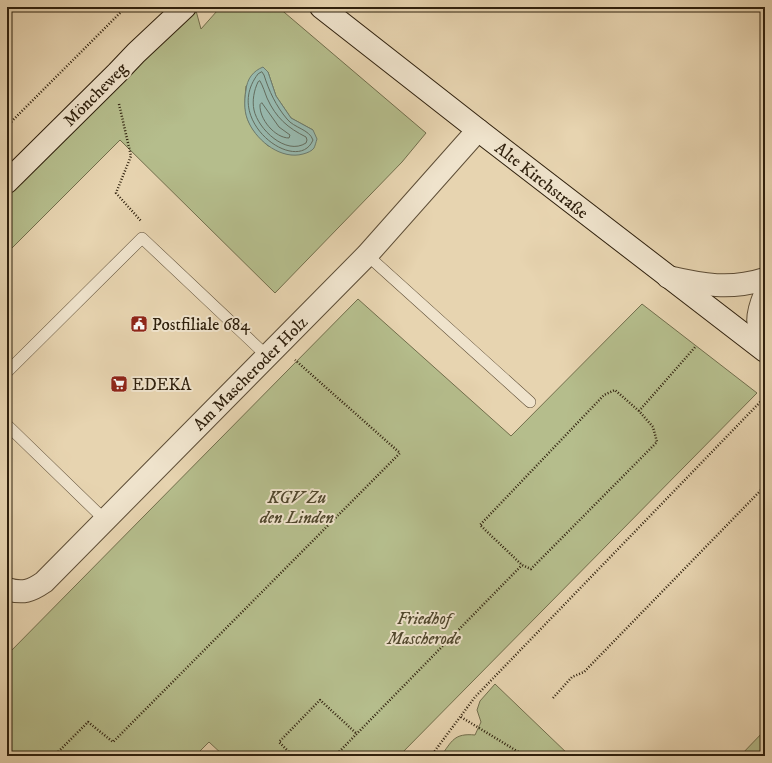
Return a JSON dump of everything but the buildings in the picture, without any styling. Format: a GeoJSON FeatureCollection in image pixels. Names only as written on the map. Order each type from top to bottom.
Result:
{"type":"FeatureCollection","features":[{"type":"Feature","properties":{"kind":"main road","name":"Möncheweg"},"geometry":{"type":"LineString","coordinates":[[7,182],[136,53],[185,7]]}},
{"type":"Feature","properties":{"kind":"main road","name":"Alte Kirchstraße"},"geometry":{"type":"LineString","coordinates":[[321,7],[765,352]]}},
{"type":"Feature","properties":{"kind":"main road","name":"Am Mascheroder Holz"},"geometry":{"type":"LineString","coordinates":[[7,589],[17,592],[32,590],[44,582],[366,255],[478,130]]}},
{"type":"Feature","properties":{"kind":"main road"},"geometry":{"type":"LineString","coordinates":[[668,277],[696,284],[729,286],[749,284],[765,279]]}},
{"type":"Feature","properties":{"kind":"main road"},"geometry":{"type":"LineString","coordinates":[[765,294],[758,315],[760,334],[765,346]]}},
{"type":"Feature","properties":{"kind":"lane"},"geometry":{"type":"LineString","coordinates":[[7,372],[142,238],[273,350]]}},
{"type":"Feature","properties":{"kind":"lane"},"geometry":{"type":"LineString","coordinates":[[366,255],[530,402]]}},
{"type":"Feature","properties":{"kind":"lane"},"geometry":{"type":"LineString","coordinates":[[7,425],[105,520]]}},
{"type":"Feature","properties":{"kind":"path"},"geometry":{"type":"LineString","coordinates":[[7,126],[126,7]]}},
{"type":"Feature","properties":{"kind":"path"},"geometry":{"type":"LineString","coordinates":[[117,73],[120,104],[131,156],[116,192],[141,219],[142,238]]}},
{"type":"Feature","properties":{"kind":"path"},"geometry":{"type":"LineString","coordinates":[[639,411],[696,346]]}},
{"type":"Feature","properties":{"kind":"path"},"geometry":{"type":"LineString","coordinates":[[54,756],[88,722],[113,742],[400,453],[296,361],[273,350]]}},
{"type":"Feature","properties":{"kind":"path"},"geometry":{"type":"LineString","coordinates":[[615,390],[639,411],[653,427],[657,442],[531,569],[522,565],[480,525],[604,395],[615,390]]}},
{"type":"Feature","properties":{"kind":"path"},"geometry":{"type":"LineString","coordinates":[[431,756],[475,697],[765,397]]}},
{"type":"Feature","properties":{"kind":"path"},"geometry":{"type":"LineString","coordinates":[[553,698],[572,677],[584,672],[765,486]]}},
{"type":"Feature","properties":{"kind":"path"},"geometry":{"type":"LineString","coordinates":[[335,756],[522,565]]}},
{"type":"Feature","properties":{"kind":"path"},"geometry":{"type":"LineString","coordinates":[[293,756],[279,742],[320,700],[357,734]]}},
{"type":"Feature","properties":{"kind":"path"},"geometry":{"type":"LineString","coordinates":[[461,717],[525,756]]}},
{"type":"Feature","properties":{"kind":"green space"},"geometry":{"type":"Polygon","coordinates":[[[195,7],[201,29],[217,11],[224,7],[278,7],[426,133],[402,162],[275,293],[120,140],[7,253],[7,182],[195,7]],[[268,72],[246,86],[245,105],[248,119],[255,132],[268,146],[313,130],[291,118],[276,96],[268,72]]]}},
{"type":"Feature","properties":{"kind":"green space"},"geometry":{"type":"Polygon","coordinates":[[[358,299],[511,436],[642,304],[757,393],[399,756],[224,756],[209,742],[195,756],[7,756],[7,655],[358,299]]]}},
{"type":"Feature","properties":{"kind":"green space"},"geometry":{"type":"Polygon","coordinates":[[[495,684],[570,756],[441,756],[454,739],[462,735],[475,735],[481,722],[477,710],[480,701],[495,684]]]}},
{"type":"Feature","properties":{"kind":"green space"},"geometry":{"type":"Polygon","coordinates":[[[765,730],[765,756],[740,756],[765,730]]]}},
{"type":"Feature","properties":{"kind":"water"},"geometry":{"type":"Polygon","coordinates":[[[263,67],[268,72],[276,96],[291,118],[313,130],[317,139],[314,148],[311,151],[295,155],[279,152],[258,137],[249,123],[245,107],[248,82],[256,71],[263,67]]]}},
{"type":"Feature","properties":{"kind":"place","name":"Postfiliale 684"},"geometry":{"type":"Point","coordinates":[139,324]}},
{"type":"Feature","properties":{"kind":"place","name":"EDEKA"},"geometry":{"type":"Point","coordinates":[119,384]}},
{"type":"Feature","properties":{"kind":"park label","name":"KGV Zu den Linden"},"geometry":{"type":"Point","coordinates":[297,507]}},
{"type":"Feature","properties":{"kind":"park label","name":"Friedhof Mascherode"},"geometry":{"type":"Point","coordinates":[424,628]}}]}
